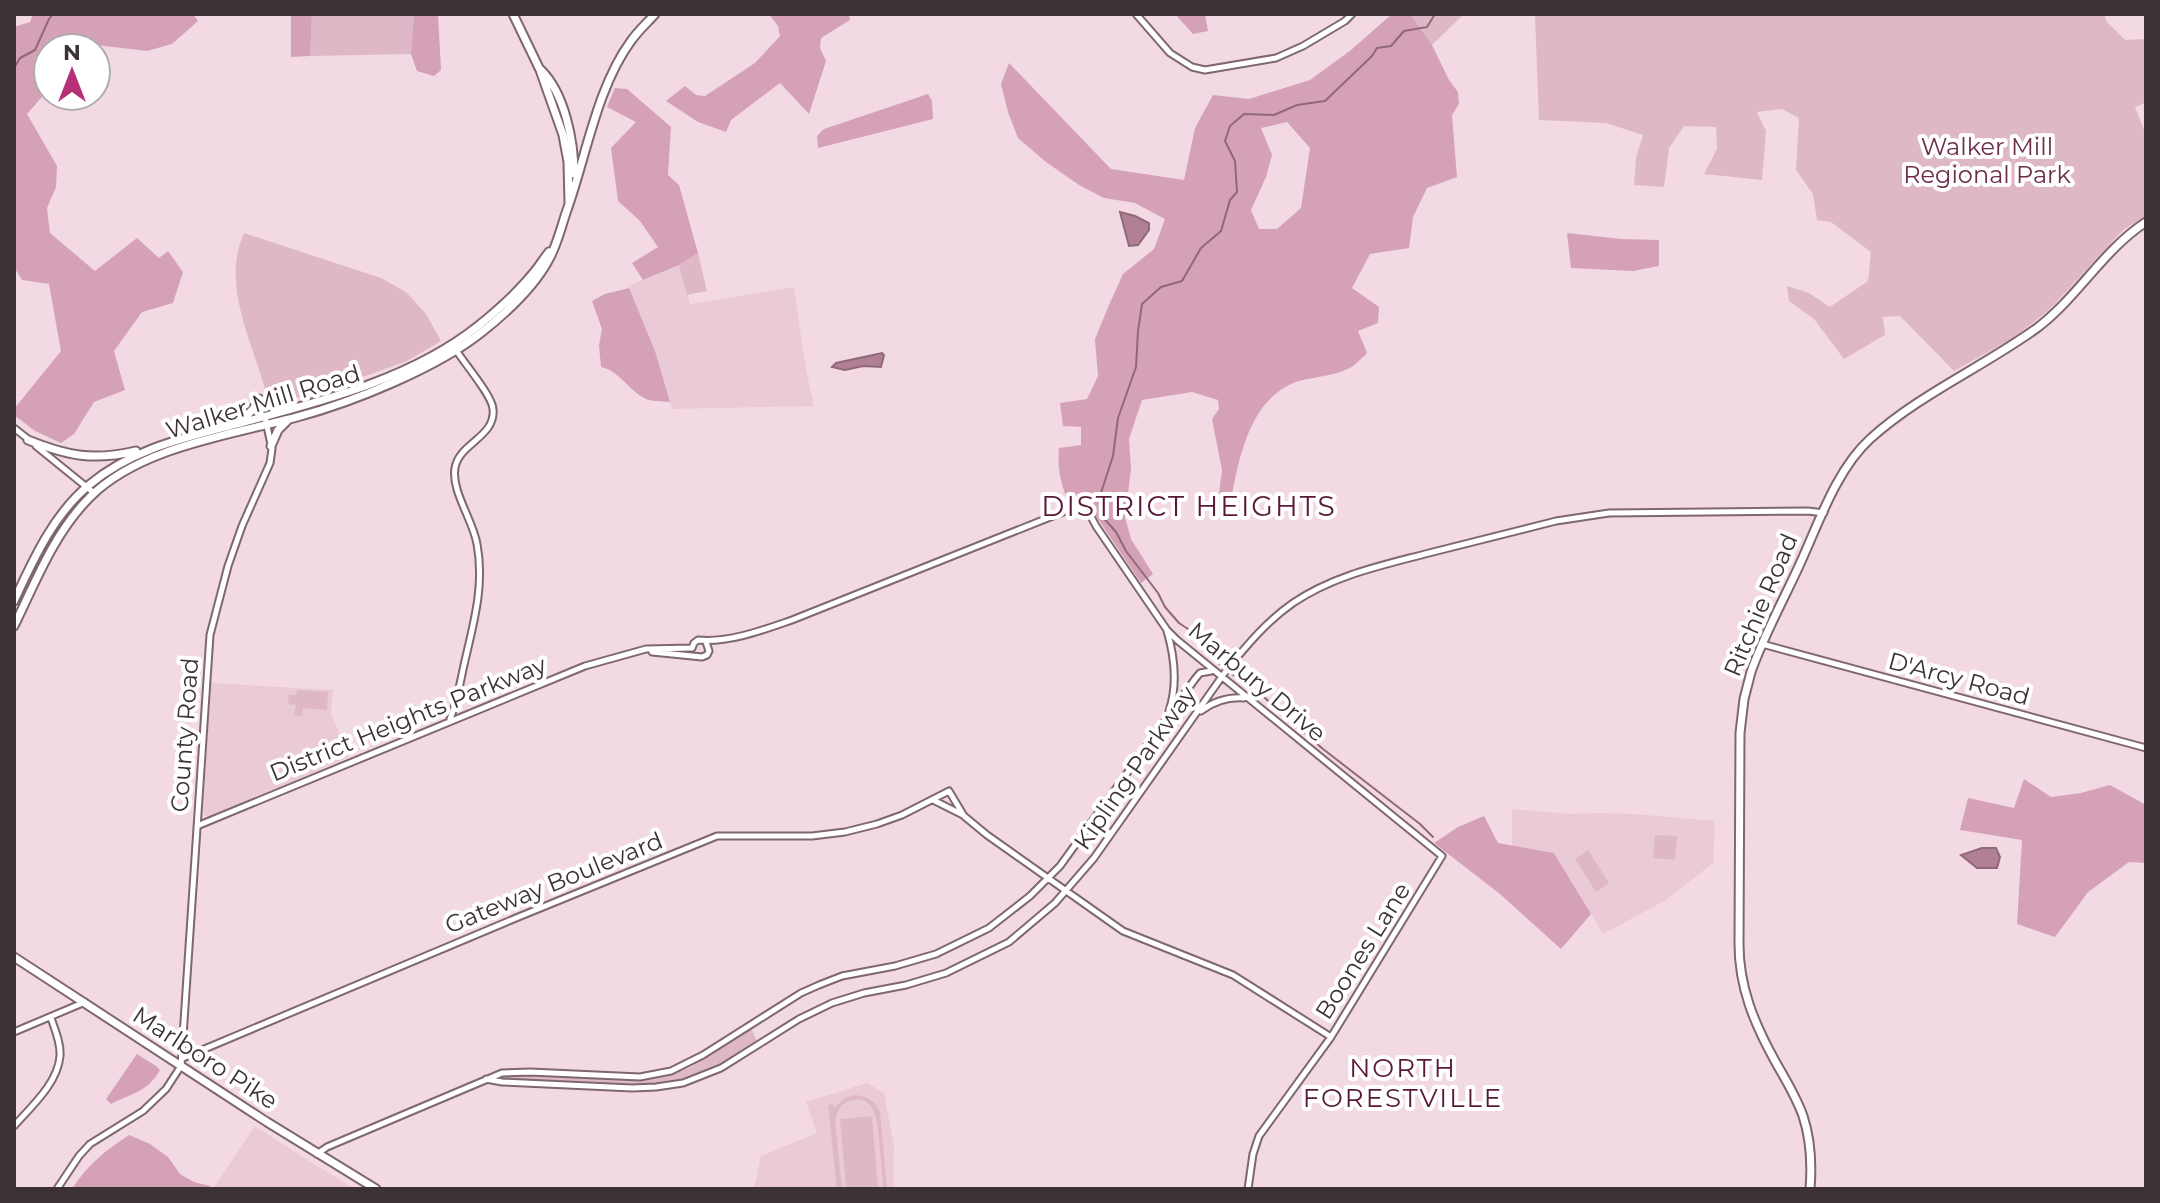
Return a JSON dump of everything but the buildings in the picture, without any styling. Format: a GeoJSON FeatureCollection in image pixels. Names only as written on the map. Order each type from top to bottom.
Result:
{"type":"FeatureCollection","features":[{"type":"Feature","properties":{"kind":"main road"},"geometry":{"type":"LineString","coordinates":[[513,14],[540,70],[569,143],[574,161],[570,203]]}},
{"type":"Feature","properties":{"kind":"main road","name":"Walker Mill Road"},"geometry":{"type":"LineString","coordinates":[[14,626],[58,538],[73,516],[94,493],[126,470],[157,456],[291,414],[370,384],[482,332],[516,300],[549,259],[591,132],[621,57],[631,40],[655,14]]}},
{"type":"Feature","properties":{"kind":"main road"},"geometry":{"type":"LineString","coordinates":[[540,70],[548,79],[573,132],[591,132]]}},
{"type":"Feature","properties":{"kind":"main road"},"geometry":{"type":"LineString","coordinates":[[569,127],[569,143]]}},
{"type":"Feature","properties":{"kind":"main road"},"geometry":{"type":"LineString","coordinates":[[569,143],[581,141],[591,132]]}},
{"type":"Feature","properties":{"kind":"main road","name":"Ritchie Road"},"geometry":{"type":"LineString","coordinates":[[1810,1189],[1810,1143],[1804,1117],[1749,1006],[1739,959],[1741,717],[1748,683],[1762,644],[1842,475],[1858,452],[1899,416],[2038,327],[2121,240],[2146,222]]}},
{"type":"Feature","properties":{"kind":"main road"},"geometry":{"type":"LineString","coordinates":[[238,424],[259,399],[291,414],[278,430],[271,446]]}},
{"type":"Feature","properties":{"kind":"main road","name":"Walker Mill Road"},"geometry":{"type":"LineString","coordinates":[[14,601],[56,522],[87,486],[121,462],[165,443],[238,424],[266,421]]}},
{"type":"Feature","properties":{"kind":"main road"},"geometry":{"type":"LineString","coordinates":[[28,440],[62,452],[99,458],[165,443]]}},
{"type":"Feature","properties":{"kind":"main road","name":"Marlboro Pike"},"geometry":{"type":"LineString","coordinates":[[14,957],[376,1189]]}},
{"type":"Feature","properties":{"kind":"street"},"geometry":{"type":"LineString","coordinates":[[1136,14],[1170,53],[1192,67],[1205,70],[1276,58],[1303,46],[1352,14]]}},
{"type":"Feature","properties":{"kind":"street"},"geometry":{"type":"LineString","coordinates":[[450,720],[478,604],[480,576],[474,531],[458,492],[454,473],[459,456],[488,428],[493,412],[489,397],[454,347]]}},
{"type":"Feature","properties":{"kind":"street","name":"County Road"},"geometry":{"type":"LineString","coordinates":[[182,1062],[212,624],[238,537],[270,463],[271,446],[266,421]]}},
{"type":"Feature","properties":{"kind":"street"},"geometry":{"type":"LineString","coordinates":[[14,428],[94,493]]}},
{"type":"Feature","properties":{"kind":"street","name":"Marbury Drive"},"geometry":{"type":"LineString","coordinates":[[706,642],[751,633],[801,617],[1083,506],[1089,510],[1096,526],[1167,630],[1212,671],[1442,856]]}},
{"type":"Feature","properties":{"kind":"street","name":"Kipling Parkway"},"geometry":{"type":"LineString","coordinates":[[486,1079],[632,1088],[683,1083],[721,1068],[832,1003],[920,981],[971,963],[1009,942],[1037,920],[1094,858],[1228,668],[1256,634],[1289,606],[1333,581],[1585,515],[1655,512],[1824,513]]}},
{"type":"Feature","properties":{"kind":"street"},"geometry":{"type":"LineString","coordinates":[[1166,719],[1175,678],[1167,630]]}},
{"type":"Feature","properties":{"kind":"street"},"geometry":{"type":"LineString","coordinates":[[698,640],[706,642],[710,648],[707,655],[697,656],[692,648],[694,643],[698,640]]}},
{"type":"Feature","properties":{"kind":"street","name":"D'Arcy Road"},"geometry":{"type":"LineString","coordinates":[[1762,644],[2146,748]]}},
{"type":"Feature","properties":{"kind":"street","name":"District Heights Parkway"},"geometry":{"type":"LineString","coordinates":[[197,826],[585,666],[646,649],[692,648]]}},
{"type":"Feature","properties":{"kind":"street","name":"District Heights Parkway"},"geometry":{"type":"LineString","coordinates":[[635,652],[697,656]]}},
{"type":"Feature","properties":{"kind":"street","name":"Kipling Parkway"},"geometry":{"type":"LineString","coordinates":[[317,1154],[327,1147],[502,1073],[640,1077],[671,1071],[695,1060],[819,985],[863,971],[913,961],[963,942],[989,928],[1012,912],[1074,849],[1198,675],[1212,671]]}},
{"type":"Feature","properties":{"kind":"street"},"geometry":{"type":"LineString","coordinates":[[1194,717],[1217,701],[1247,698]]}},
{"type":"Feature","properties":{"kind":"street"},"geometry":{"type":"LineString","coordinates":[[456,699],[471,711]]}},
{"type":"Feature","properties":{"kind":"street","name":"Gateway Boulevard"},"geometry":{"type":"LineString","coordinates":[[182,1062],[502,923],[717,836],[812,836],[835,833],[902,815],[949,791],[964,816]]}},
{"type":"Feature","properties":{"kind":"street"},"geometry":{"type":"LineString","coordinates":[[933,800],[964,816],[1123,931],[1233,975],[1331,1037]]}},
{"type":"Feature","properties":{"kind":"street","name":"Boones Lane"},"geometry":{"type":"LineString","coordinates":[[1248,1189],[1259,1136],[1331,1037],[1442,856]]}},
{"type":"Feature","properties":{"kind":"street"},"geometry":{"type":"LineString","coordinates":[[14,1032],[85,1002]]}},
{"type":"Feature","properties":{"kind":"street"},"geometry":{"type":"LineString","coordinates":[[14,1126],[57,1070],[60,1049],[51,1018]]}},
{"type":"Feature","properties":{"kind":"street"},"geometry":{"type":"LineString","coordinates":[[57,1189],[90,1144],[143,1111],[166,1089],[182,1062]]}},
{"type":"Feature","properties":{"kind":"shaded area"},"geometry":{"type":"Polygon","coordinates":[[[33,14],[193,14],[198,21],[172,44],[147,51],[112,47],[112,32],[32,32],[32,108],[27,114],[57,166],[56,187],[47,208],[50,233],[95,271],[137,238],[159,258],[168,251],[183,272],[173,303],[142,312],[114,351],[125,390],[94,402],[74,434],[61,443],[35,431],[14,415],[14,409],[61,351],[49,284],[22,280],[14,267],[14,27],[30,22],[33,14]]]}},
{"type":"Feature","properties":{"kind":"shaded area"},"geometry":{"type":"Polygon","coordinates":[[[291,14],[312,14],[310,56],[291,57],[291,14]]]}},
{"type":"Feature","properties":{"kind":"shaded area"},"geometry":{"type":"Polygon","coordinates":[[[414,14],[438,14],[441,70],[434,76],[417,71],[411,54],[414,14]]]}},
{"type":"Feature","properties":{"kind":"shaded area"},"geometry":{"type":"Polygon","coordinates":[[[769,14],[849,14],[850,20],[821,38],[820,48],[826,61],[809,114],[780,83],[731,120],[726,132],[698,122],[666,101],[685,86],[696,95],[705,96],[755,63],[780,36],[778,26],[769,14]]]}},
{"type":"Feature","properties":{"kind":"shaded area"},"geometry":{"type":"Polygon","coordinates":[[[1175,14],[1205,14],[1208,31],[1193,34],[1175,14]]]}},
{"type":"Feature","properties":{"kind":"shaded area"},"geometry":{"type":"Polygon","coordinates":[[[1392,14],[1410,14],[1432,45],[1458,92],[1459,104],[1452,115],[1457,177],[1427,188],[1413,217],[1409,248],[1370,254],[1352,288],[1379,307],[1378,323],[1358,331],[1367,353],[1346,370],[1293,383],[1266,403],[1248,433],[1231,500],[1219,494],[1222,470],[1212,419],[1219,409],[1218,400],[1192,392],[1142,400],[1129,439],[1131,469],[1125,517],[1131,539],[1153,574],[1141,583],[1092,510],[1089,497],[1083,496],[1069,504],[1060,477],[1059,448],[1081,445],[1081,427],[1063,426],[1060,403],[1087,399],[1098,376],[1095,339],[1109,305],[1123,274],[1154,249],[1165,219],[1135,203],[1104,198],[1079,185],[1018,138],[1001,84],[1009,63],[1111,169],[1184,180],[1195,128],[1213,95],[1249,99],[1310,80],[1392,14]],[[1287,122],[1261,128],[1272,155],[1251,210],[1259,229],[1277,229],[1301,208],[1310,148],[1287,122]]]}},
{"type":"Feature","properties":{"kind":"shaded area"},"geometry":{"type":"Polygon","coordinates":[[[615,88],[627,89],[671,127],[668,175],[679,185],[698,253],[643,280],[632,263],[658,247],[640,221],[618,201],[611,148],[636,122],[607,107],[615,88]]]}},
{"type":"Feature","properties":{"kind":"shaded area"},"geometry":{"type":"Polygon","coordinates":[[[928,94],[932,101],[933,119],[818,148],[817,136],[824,129],[928,94]]]}},
{"type":"Feature","properties":{"kind":"shaded area"},"geometry":{"type":"Polygon","coordinates":[[[1120,212],[1149,223],[1149,230],[1138,245],[1129,246],[1120,212]]]}},
{"type":"Feature","properties":{"kind":"shaded area"},"geometry":{"type":"Polygon","coordinates":[[[1567,233],[1659,240],[1659,266],[1633,271],[1571,268],[1567,233]]]}},
{"type":"Feature","properties":{"kind":"shaded area"},"geometry":{"type":"Polygon","coordinates":[[[679,265],[690,304],[794,287],[814,406],[672,409],[655,351],[628,286],[679,265]]]}},
{"type":"Feature","properties":{"kind":"shaded area"},"geometry":{"type":"Polygon","coordinates":[[[629,288],[655,351],[670,402],[644,398],[613,372],[601,367],[599,345],[602,329],[592,301],[629,288]]]}},
{"type":"Feature","properties":{"kind":"shaded area"},"geometry":{"type":"Polygon","coordinates":[[[882,353],[881,367],[863,366],[845,370],[832,367],[836,363],[882,353]]]}},
{"type":"Feature","properties":{"kind":"shaded area"},"geometry":{"type":"Polygon","coordinates":[[[211,683],[333,690],[331,713],[349,757],[209,817],[203,814],[211,683]]]}},
{"type":"Feature","properties":{"kind":"shaded area"},"geometry":{"type":"Polygon","coordinates":[[[2024,779],[2051,797],[2110,785],[2146,805],[2146,863],[2129,862],[2088,892],[2055,937],[2017,924],[2022,840],[1960,830],[1968,798],[2014,808],[2024,779]]]}},
{"type":"Feature","properties":{"kind":"shaded area"},"geometry":{"type":"Polygon","coordinates":[[[1512,809],[1715,821],[1713,863],[1666,900],[1603,934],[1554,853],[1512,846],[1512,809]]]}},
{"type":"Feature","properties":{"kind":"shaded area"},"geometry":{"type":"Polygon","coordinates":[[[1484,816],[1498,843],[1554,853],[1591,914],[1561,949],[1500,894],[1434,843],[1458,827],[1484,816]]]}},
{"type":"Feature","properties":{"kind":"shaded area"},"geometry":{"type":"Polygon","coordinates":[[[1982,848],[1996,848],[2000,857],[1997,868],[1977,868],[1961,855],[1982,848]]]}},
{"type":"Feature","properties":{"kind":"shaded area"},"geometry":{"type":"Polygon","coordinates":[[[137,1054],[160,1070],[145,1088],[111,1104],[106,1099],[137,1054]]]}},
{"type":"Feature","properties":{"kind":"shaded area"},"geometry":{"type":"Polygon","coordinates":[[[867,1083],[884,1093],[894,1146],[893,1189],[754,1189],[761,1156],[817,1133],[806,1102],[867,1083]]]}},
{"type":"Feature","properties":{"kind":"shaded area"},"geometry":{"type":"Polygon","coordinates":[[[255,1126],[312,1163],[355,1189],[213,1189],[255,1126]]]}},
{"type":"Feature","properties":{"kind":"shaded area"},"geometry":{"type":"Polygon","coordinates":[[[129,1135],[150,1144],[168,1157],[180,1174],[210,1186],[208,1189],[72,1189],[98,1159],[129,1135]]]}},
{"type":"Feature","properties":{"kind":"green space"},"geometry":{"type":"Polygon","coordinates":[[[312,14],[414,14],[411,54],[310,56],[312,14]]]}},
{"type":"Feature","properties":{"kind":"green space"},"geometry":{"type":"Polygon","coordinates":[[[1410,14],[1464,14],[1432,45],[1410,14]]]}},
{"type":"Feature","properties":{"kind":"green space","name":"Walker Mill Regional Park"},"geometry":{"type":"Polygon","coordinates":[[[1535,14],[2104,14],[2107,22],[2125,40],[2146,39],[2146,103],[2135,107],[2146,135],[2146,216],[2123,230],[2049,310],[2013,338],[1954,371],[1900,316],[1883,317],[1885,335],[1844,359],[1814,319],[1789,301],[1787,286],[1809,293],[1830,307],[1868,281],[1871,252],[1831,222],[1817,220],[1813,194],[1796,170],[1799,118],[1782,109],[1757,112],[1766,131],[1762,180],[1704,174],[1717,149],[1716,127],[1684,126],[1669,148],[1664,187],[1634,185],[1636,158],[1643,135],[1606,123],[1539,120],[1535,14]]]}},
{"type":"Feature","properties":{"kind":"green space"},"geometry":{"type":"Polygon","coordinates":[[[244,233],[381,278],[406,292],[426,314],[441,341],[407,361],[275,404],[267,396],[237,294],[238,253],[244,233]]]}},
{"type":"Feature","properties":{"kind":"green space"},"geometry":{"type":"Polygon","coordinates":[[[698,253],[707,291],[687,295],[679,265],[698,253]]]}},
{"type":"Feature","properties":{"kind":"green space"},"geometry":{"type":"Polygon","coordinates":[[[297,690],[328,692],[327,710],[303,708],[302,716],[294,715],[296,705],[288,704],[289,695],[296,695],[297,690]]]}},
{"type":"Feature","properties":{"kind":"green space"},"geometry":{"type":"Polygon","coordinates":[[[1655,835],[1677,836],[1675,860],[1653,858],[1655,835]]]}},
{"type":"Feature","properties":{"kind":"green space"},"geometry":{"type":"Polygon","coordinates":[[[1588,850],[1609,883],[1596,892],[1575,859],[1588,850]]]}},
{"type":"Feature","properties":{"kind":"green space"},"geometry":{"type":"Polygon","coordinates":[[[752,1030],[756,1044],[719,1067],[666,1085],[497,1080],[512,1075],[643,1081],[665,1077],[691,1067],[752,1030]]]}},
{"type":"Feature","properties":{"kind":"green space"},"geometry":{"type":"Polygon","coordinates":[[[855,1095],[870,1100],[880,1112],[887,1189],[883,1189],[874,1112],[863,1100],[855,1100],[843,1104],[835,1121],[842,1189],[837,1189],[828,1106],[833,1103],[834,1108],[845,1098],[855,1095]]]}},
{"type":"Feature","properties":{"kind":"green space"},"geometry":{"type":"Polygon","coordinates":[[[872,1116],[878,1188],[846,1189],[840,1119],[872,1116]]]}},
{"type":"Feature","properties":{"kind":"waterway"},"geometry":{"type":"LineString","coordinates":[[14,68],[20,58],[35,50],[53,14]]}},
{"type":"Feature","properties":{"kind":"waterway"},"geometry":{"type":"LineString","coordinates":[[1221,665],[1204,651],[1188,629],[1165,607],[1116,532],[1101,515],[1099,499],[1113,456],[1118,418],[1136,367],[1142,304],[1161,287],[1182,281],[1201,248],[1221,231],[1230,200],[1237,192],[1235,161],[1225,141],[1230,126],[1244,114],[1274,115],[1297,105],[1325,101],[1377,48],[1391,46],[1404,31],[1427,27],[1435,14]]}},
{"type":"Feature","properties":{"kind":"waterway"},"geometry":{"type":"LineString","coordinates":[[1232,674],[1249,689],[1256,690],[1323,749],[1433,837]]}},
{"type":"Feature","properties":{"kind":"district","name":"DISTRICT HEIGHTS"},"geometry":{"type":"Point","coordinates":[1189,506]}},
{"type":"Feature","properties":{"kind":"district","name":"NORTH FORESTVILLE"},"geometry":{"type":"Point","coordinates":[1403,1083]}}]}
